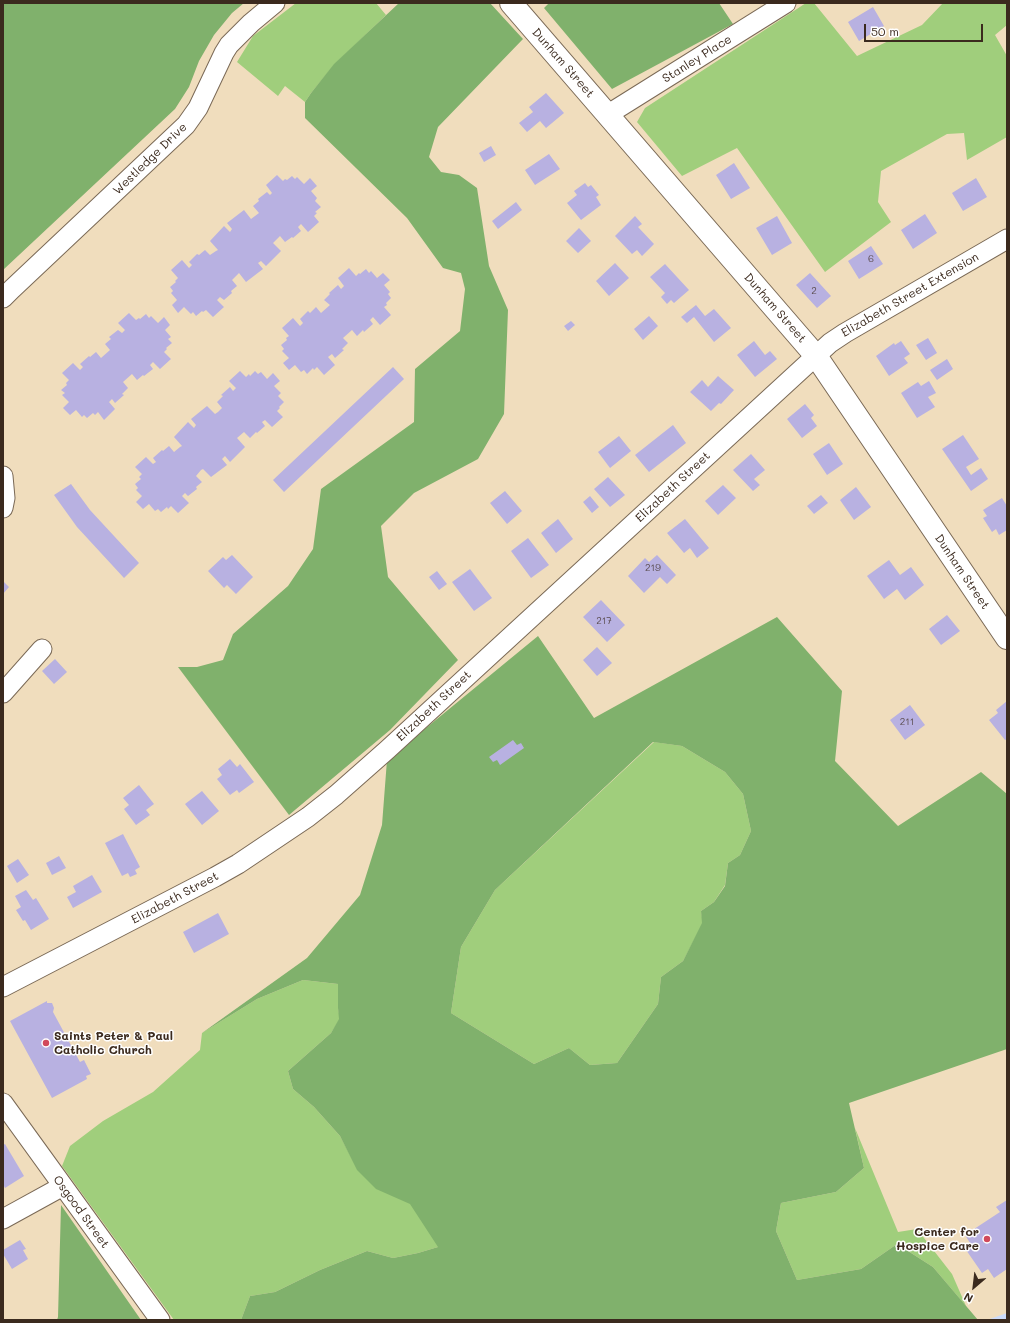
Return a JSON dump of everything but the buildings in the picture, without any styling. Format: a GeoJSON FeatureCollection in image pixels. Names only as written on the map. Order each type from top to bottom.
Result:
{"type":"FeatureCollection","features":[{"type":"Feature","properties":{"kind":"street","name":"Westledge Drive"},"geometry":{"type":"LineString","coordinates":[[3,298],[186,125],[198,108],[229,45],[250,23],[276,3]]}},
{"type":"Feature","properties":{"kind":"street","name":"Dunham Street"},"geometry":{"type":"LineString","coordinates":[[511,3],[816,356],[1007,638]]}},
{"type":"Feature","properties":{"kind":"street","name":"Stanley Place"},"geometry":{"type":"LineString","coordinates":[[607,114],[786,3]]}},
{"type":"Feature","properties":{"kind":"street","name":"Elizabeth Street Extension"},"geometry":{"type":"LineString","coordinates":[[816,356],[835,339],[1007,239]]}},
{"type":"Feature","properties":{"kind":"street","name":"Elizabeth Street"},"geometry":{"type":"LineString","coordinates":[[3,987],[215,877],[261,848],[322,806],[387,750],[816,356]]}},
{"type":"Feature","properties":{"kind":"street"},"geometry":{"type":"LineString","coordinates":[[3,476],[5,491],[3,508]]}},
{"type":"Feature","properties":{"kind":"street"},"geometry":{"type":"LineString","coordinates":[[3,693],[42,649]]}},
{"type":"Feature","properties":{"kind":"street","name":"Osgood Street"},"geometry":{"type":"LineString","coordinates":[[3,1103],[160,1320]]}},
{"type":"Feature","properties":{"kind":"street"},"geometry":{"type":"LineString","coordinates":[[3,1219],[63,1186]]}},
{"type":"Feature","properties":{"kind":"shaded area"},"geometry":{"type":"Polygon","coordinates":[[[1007,1313],[1007,1320],[987,1320],[1007,1313]]]}},
{"type":"Feature","properties":{"kind":"green space"},"geometry":{"type":"Polygon","coordinates":[[[3,3],[244,3],[232,13],[214,35],[199,61],[189,87],[175,109],[3,270],[3,3]]]}},
{"type":"Feature","properties":{"kind":"green space"},"geometry":{"type":"Polygon","coordinates":[[[296,3],[376,3],[386,15],[334,65],[305,102],[285,86],[278,96],[237,62],[253,36],[296,3]]]}},
{"type":"Feature","properties":{"kind":"green space"},"geometry":{"type":"Polygon","coordinates":[[[399,3],[490,3],[523,39],[438,127],[429,157],[441,172],[459,175],[477,188],[489,266],[508,310],[504,414],[478,459],[414,493],[381,526],[388,577],[458,660],[390,730],[289,815],[178,667],[197,667],[223,660],[233,634],[288,586],[313,549],[321,489],[414,422],[415,369],[460,331],[465,289],[461,273],[443,268],[407,218],[305,118],[305,102],[334,64],[399,3]]]}},
{"type":"Feature","properties":{"kind":"green space"},"geometry":{"type":"Polygon","coordinates":[[[549,3],[719,3],[733,24],[612,89],[544,8],[549,3]]]}},
{"type":"Feature","properties":{"kind":"green space"},"geometry":{"type":"Polygon","coordinates":[[[806,3],[814,3],[857,56],[922,25],[943,3],[1007,3],[1007,25],[995,35],[1007,56],[1007,137],[967,160],[964,133],[947,134],[881,171],[878,202],[891,222],[825,272],[737,148],[682,176],[637,122],[645,108],[806,3]]]}},
{"type":"Feature","properties":{"kind":"green space"},"geometry":{"type":"Polygon","coordinates":[[[777,617],[842,691],[835,761],[898,826],[981,772],[1007,794],[1007,1049],[849,1103],[864,1168],[836,1192],[781,1203],[776,1231],[797,1280],[861,1269],[897,1244],[933,1267],[978,1320],[241,1320],[250,1296],[275,1292],[320,1270],[367,1251],[393,1258],[438,1247],[410,1204],[376,1189],[357,1170],[340,1136],[314,1107],[293,1089],[288,1071],[331,1033],[339,1019],[338,984],[303,980],[257,999],[202,1033],[307,958],[360,895],[382,825],[387,760],[538,636],[594,718],[777,617]],[[653,742],[495,890],[461,947],[451,1013],[534,1064],[569,1048],[590,1065],[617,1063],[658,1004],[661,977],[683,961],[702,923],[701,911],[714,902],[725,886],[728,863],[740,855],[751,831],[743,794],[725,772],[682,746],[653,742]]]}},
{"type":"Feature","properties":{"kind":"green space"},"geometry":{"type":"Polygon","coordinates":[[[654,742],[682,746],[725,772],[743,794],[751,831],[740,855],[728,863],[725,885],[714,902],[701,911],[703,923],[683,961],[661,977],[658,1004],[617,1063],[590,1065],[569,1048],[534,1064],[451,1013],[461,947],[495,890],[654,742]]]}},
{"type":"Feature","properties":{"kind":"green space"},"geometry":{"type":"Polygon","coordinates":[[[947,863],[980,880],[997,902],[1007,906],[1007,926],[776,1047],[697,1114],[631,1149],[603,1178],[596,1204],[581,1236],[556,1265],[517,1279],[466,1292],[436,1320],[288,1320],[293,1310],[315,1294],[445,1259],[438,1247],[393,1258],[367,1251],[320,1270],[275,1292],[250,1296],[241,1320],[174,1320],[62,1166],[70,1146],[103,1121],[153,1092],[200,1050],[202,1033],[257,999],[303,980],[338,984],[338,1008],[340,1019],[331,1033],[288,1071],[293,1089],[314,1107],[340,1136],[358,1170],[439,1131],[499,1119],[519,1129],[560,1098],[577,1112],[627,1076],[686,1108],[700,1096],[679,1066],[693,1045],[741,1061],[758,1047],[742,1016],[715,989],[713,968],[726,938],[751,896],[781,876],[813,878],[857,902],[884,907],[914,899],[932,885],[947,863]]]}},
{"type":"Feature","properties":{"kind":"green space"},"geometry":{"type":"Polygon","coordinates":[[[855,1128],[898,1232],[917,1229],[952,1274],[966,1306],[933,1267],[897,1244],[861,1269],[797,1280],[776,1231],[781,1203],[836,1192],[864,1168],[855,1128]]]}},
{"type":"Feature","properties":{"kind":"green space"},"geometry":{"type":"Polygon","coordinates":[[[61,1205],[141,1320],[57,1320],[61,1205]]]}},
{"type":"Feature","properties":{"kind":"place","name":"Saints Peter & Paul Catholic Church"},"geometry":{"type":"Point","coordinates":[46,1043]}},
{"type":"Feature","properties":{"kind":"place","name":"Center for Hospice Care"},"geometry":{"type":"Point","coordinates":[987,1239]}}]}
